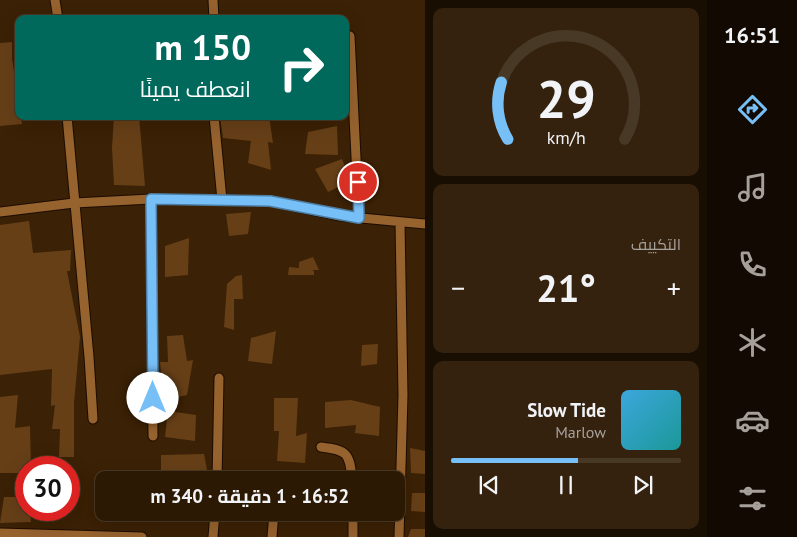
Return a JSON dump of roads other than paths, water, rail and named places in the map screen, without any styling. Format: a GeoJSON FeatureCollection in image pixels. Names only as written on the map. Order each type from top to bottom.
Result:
{"type":"FeatureCollection","features":[{"type":"Feature","properties":{"kind":"street"},"geometry":{"type":"LineString","coordinates":[[55,0],[57,15]]}},
{"type":"Feature","properties":{"kind":"street"},"geometry":{"type":"LineString","coordinates":[[213,0],[214,15]]}},
{"type":"Feature","properties":{"kind":"street"},"geometry":{"type":"LineString","coordinates":[[350,36],[359,218]]}},
{"type":"Feature","properties":{"kind":"street"},"geometry":{"type":"LineString","coordinates":[[67,120],[93,419]]}},
{"type":"Feature","properties":{"kind":"street"},"geometry":{"type":"LineString","coordinates":[[214,120],[222,200]]}},
{"type":"Feature","properties":{"kind":"street"},"geometry":{"type":"LineString","coordinates":[[151,199],[153,436]]}},
{"type":"Feature","properties":{"kind":"street"},"geometry":{"type":"LineString","coordinates":[[0,212],[74,203],[151,199],[270,201],[359,218],[424,224]]}},
{"type":"Feature","properties":{"kind":"street"},"geometry":{"type":"LineString","coordinates":[[399,537],[403,395],[400,222]]}},
{"type":"Feature","properties":{"kind":"street"},"geometry":{"type":"LineString","coordinates":[[217,471],[218,378]]}},
{"type":"Feature","properties":{"kind":"street"},"geometry":{"type":"LineString","coordinates":[[321,447],[340,450],[347,454],[351,462],[352,471]]}},
{"type":"Feature","properties":{"kind":"street"},"geometry":{"type":"LineString","coordinates":[[213,537],[214,521]]}},
{"type":"Feature","properties":{"kind":"street"},"geometry":{"type":"LineString","coordinates":[[272,537],[273,521]]}},
{"type":"Feature","properties":{"kind":"street"},"geometry":{"type":"LineString","coordinates":[[353,521],[353,537]]}},
{"type":"Feature","properties":{"kind":"street"},"geometry":{"type":"LineString","coordinates":[[0,533],[142,537]]}}]}
